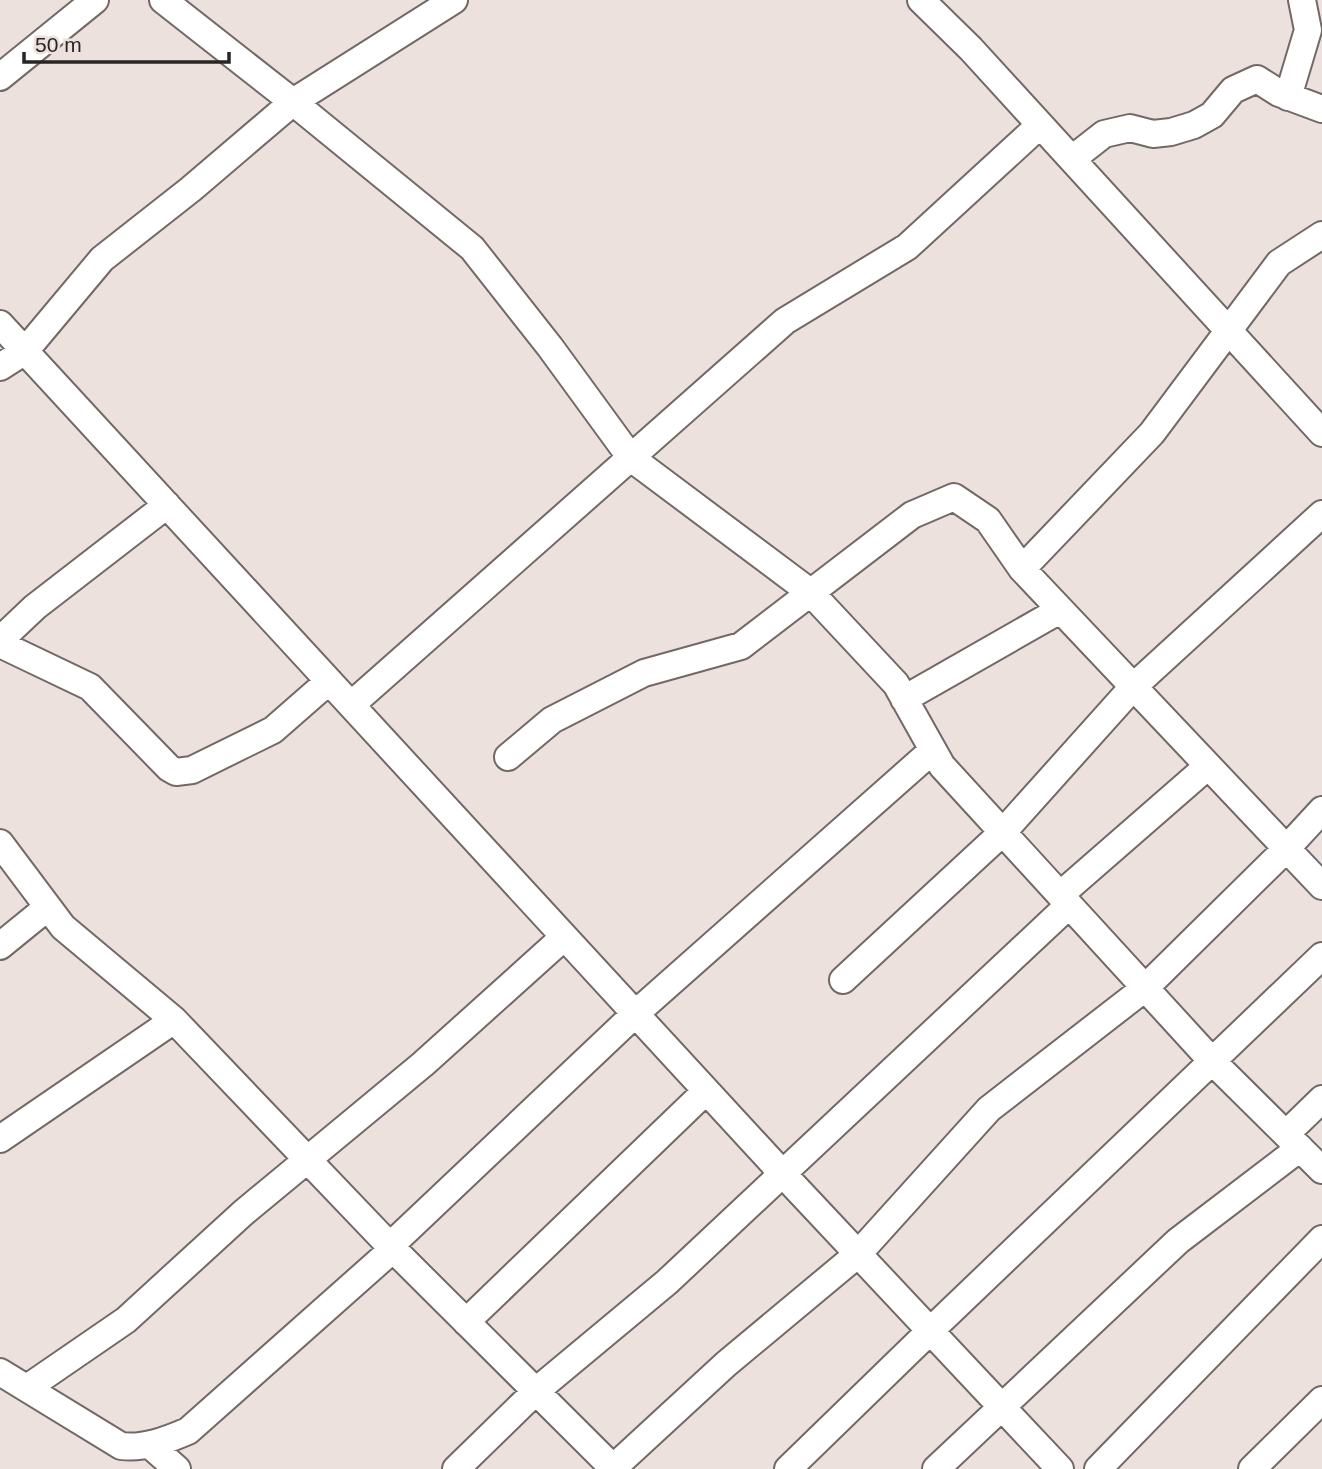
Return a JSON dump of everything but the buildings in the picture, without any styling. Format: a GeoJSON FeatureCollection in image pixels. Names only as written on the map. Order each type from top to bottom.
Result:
{"type":"FeatureCollection","features":[{"type":"Feature","properties":{"kind":"street"},"geometry":{"type":"LineString","coordinates":[[0,77],[95,0]]}},
{"type":"Feature","properties":{"kind":"street"},"geometry":{"type":"LineString","coordinates":[[163,0],[472,248],[550,347],[631,458],[810,592],[896,684],[942,766],[1212,1061],[1322,1170]]}},
{"type":"Feature","properties":{"kind":"street"},"geometry":{"type":"LineString","coordinates":[[0,367],[25,351],[102,259],[191,190],[293,102],[454,0]]}},
{"type":"Feature","properties":{"kind":"street"},"geometry":{"type":"LineString","coordinates":[[921,0],[971,49],[1322,433]]}},
{"type":"Feature","properties":{"kind":"street"},"geometry":{"type":"LineString","coordinates":[[1288,97],[1308,30],[1301,0]]}},
{"type":"Feature","properties":{"kind":"street"},"geometry":{"type":"LineString","coordinates":[[1072,159],[1104,134],[1130,128],[1153,134],[1194,125],[1212,115],[1233,90],[1257,79],[1288,97],[1322,110]]}},
{"type":"Feature","properties":{"kind":"street"},"geometry":{"type":"LineString","coordinates":[[351,705],[785,321],[907,247],[1040,125]]}},
{"type":"Feature","properties":{"kind":"street"},"geometry":{"type":"LineString","coordinates":[[1022,569],[1152,433],[1279,263],[1322,235]]}},
{"type":"Feature","properties":{"kind":"street"},"geometry":{"type":"LineString","coordinates":[[0,324],[706,1091],[1059,1469]]}},
{"type":"Feature","properties":{"kind":"street"},"geometry":{"type":"LineString","coordinates":[[508,757],[552,720],[644,673],[741,646],[912,515],[954,496],[988,520],[1022,569],[1322,886]]}},
{"type":"Feature","properties":{"kind":"street"},"geometry":{"type":"LineString","coordinates":[[167,505],[35,607],[0,642],[90,687],[176,772],[192,770],[274,730],[329,681]]}},
{"type":"Feature","properties":{"kind":"street"},"geometry":{"type":"LineString","coordinates":[[843,980],[1003,832],[1133,687],[1322,514]]}},
{"type":"Feature","properties":{"kind":"street"},"geometry":{"type":"LineString","coordinates":[[904,699],[1060,610]]}},
{"type":"Feature","properties":{"kind":"street"},"geometry":{"type":"LineString","coordinates":[[0,1371],[121,1446],[134,1448],[188,1431],[391,1248],[635,1014],[933,750]]}},
{"type":"Feature","properties":{"kind":"street"},"geometry":{"type":"LineString","coordinates":[[456,1469],[536,1391],[667,1282],[783,1174],[1065,900],[1208,766]]}},
{"type":"Feature","properties":{"kind":"street"},"geometry":{"type":"LineString","coordinates":[[0,843],[63,927],[174,1020],[391,1248],[613,1468],[726,1364],[858,1254],[989,1110],[1145,988],[1322,810]]}},
{"type":"Feature","properties":{"kind":"street"},"geometry":{"type":"LineString","coordinates":[[0,946],[48,906]]}},
{"type":"Feature","properties":{"kind":"street"},"geometry":{"type":"LineString","coordinates":[[27,1388],[126,1320],[307,1159],[423,1064],[564,937]]}},
{"type":"Feature","properties":{"kind":"street"},"geometry":{"type":"LineString","coordinates":[[788,1469],[1322,956]]}},
{"type":"Feature","properties":{"kind":"street"},"geometry":{"type":"LineString","coordinates":[[0,1139],[174,1020]]}},
{"type":"Feature","properties":{"kind":"street"},"geometry":{"type":"LineString","coordinates":[[466,1322],[706,1091]]}},
{"type":"Feature","properties":{"kind":"street"},"geometry":{"type":"LineString","coordinates":[[936,1469],[1178,1241],[1293,1141],[1322,1099]]}},
{"type":"Feature","properties":{"kind":"street"},"geometry":{"type":"LineString","coordinates":[[1098,1469],[1322,1239]]}},
{"type":"Feature","properties":{"kind":"street"},"geometry":{"type":"LineString","coordinates":[[1252,1469],[1322,1400]]}},
{"type":"Feature","properties":{"kind":"street"},"geometry":{"type":"LineString","coordinates":[[150,1444],[177,1469]]}}]}
